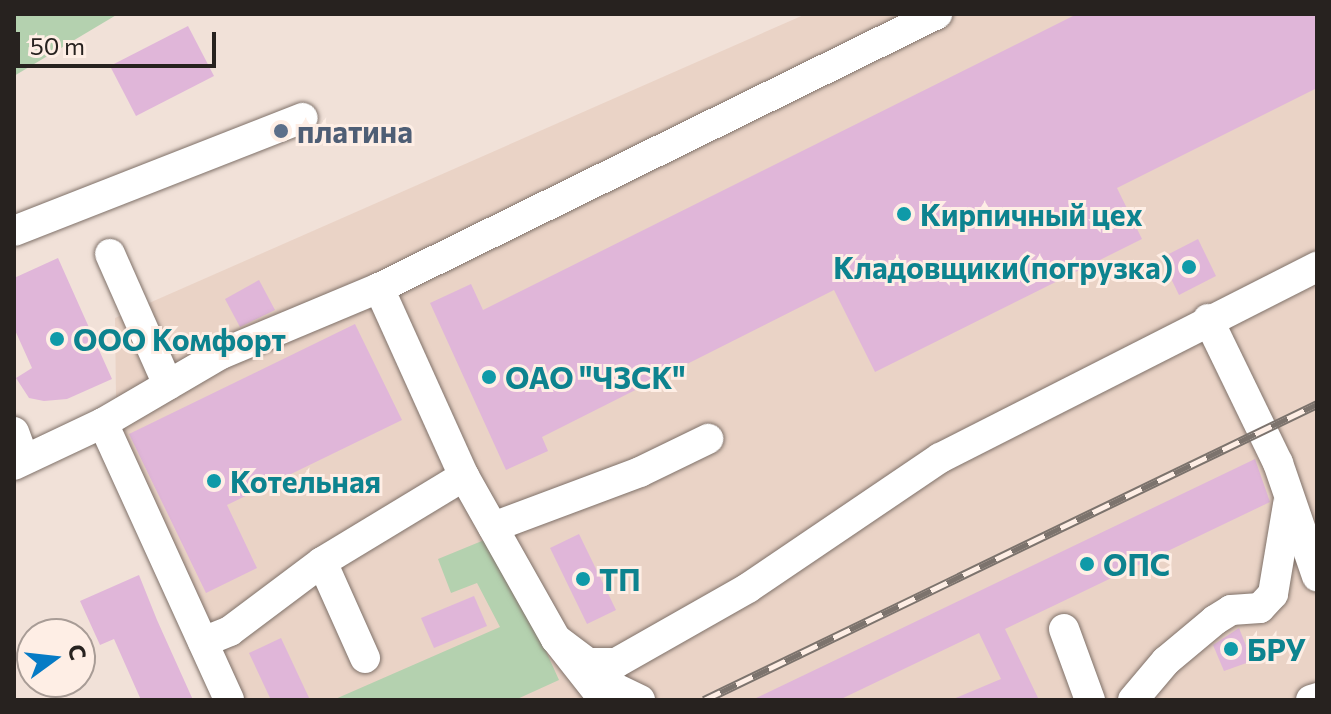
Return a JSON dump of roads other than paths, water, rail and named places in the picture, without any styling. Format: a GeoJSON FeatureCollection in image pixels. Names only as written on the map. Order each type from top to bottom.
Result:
{"type":"FeatureCollection","features":[{"type":"Feature","properties":{"kind":"street"},"geometry":{"type":"LineString","coordinates":[[17,452],[103,423],[221,354],[379,288],[937,14]]}},
{"type":"Feature","properties":{"kind":"street"},"geometry":{"type":"LineString","coordinates":[[14,231],[303,118]]}},
{"type":"Feature","properties":{"kind":"street"},"geometry":{"type":"LineString","coordinates":[[110,254],[168,385]]}},
{"type":"Feature","properties":{"kind":"street"},"geometry":{"type":"LineString","coordinates":[[556,639],[588,663],[616,663],[748,588],[940,458],[1208,319],[1317,267]]}},
{"type":"Feature","properties":{"kind":"street"},"geometry":{"type":"LineString","coordinates":[[379,288],[464,476],[556,639],[604,700]]}},
{"type":"Feature","properties":{"kind":"street"},"geometry":{"type":"LineString","coordinates":[[1208,319],[1278,463],[1317,576]]}},
{"type":"Feature","properties":{"kind":"street"},"geometry":{"type":"LineString","coordinates":[[103,423],[229,700]]}},
{"type":"Feature","properties":{"kind":"street"},"geometry":{"type":"LineString","coordinates":[[493,527],[640,472],[708,439]]}},
{"type":"Feature","properties":{"kind":"street"},"geometry":{"type":"LineString","coordinates":[[203,642],[230,631],[322,562],[464,476]]}},
{"type":"Feature","properties":{"kind":"street"},"geometry":{"type":"LineString","coordinates":[[1133,700],[1166,661],[1215,620],[1231,610],[1260,608],[1273,594],[1289,500]]}},
{"type":"Feature","properties":{"kind":"street"},"geometry":{"type":"LineString","coordinates":[[322,562],[365,658]]}},
{"type":"Feature","properties":{"kind":"street"},"geometry":{"type":"LineString","coordinates":[[1064,629],[1090,700]]}},
{"type":"Feature","properties":{"kind":"street"},"geometry":{"type":"LineString","coordinates":[[586,674],[640,700]]}},
{"type":"Feature","properties":{"kind":"street"},"geometry":{"type":"LineString","coordinates":[[1311,700],[1317,698]]}},
{"type":"Feature","properties":{"kind":"railway"},"geometry":{"type":"LineString","coordinates":[[704,700],[1317,404]]}},
{"type":"Feature","properties":{"kind":"place","name":"платина"},"geometry":{"type":"Point","coordinates":[281,131]}},
{"type":"Feature","properties":{"kind":"place","name":"Кирпичный цех"},"geometry":{"type":"Point","coordinates":[904,214]}},
{"type":"Feature","properties":{"kind":"place","name":"Кладовщики(погрузка)"},"geometry":{"type":"Point","coordinates":[1189,267]}},
{"type":"Feature","properties":{"kind":"place","name":"ООО Комфорт"},"geometry":{"type":"Point","coordinates":[57,339]}},
{"type":"Feature","properties":{"kind":"place","name":"ОАО \"ЧЗСК\""},"geometry":{"type":"Point","coordinates":[489,377]}},
{"type":"Feature","properties":{"kind":"place","name":"Котельная"},"geometry":{"type":"Point","coordinates":[214,481]}},
{"type":"Feature","properties":{"kind":"place","name":"ОПС"},"geometry":{"type":"Point","coordinates":[1087,564]}},
{"type":"Feature","properties":{"kind":"place","name":"ТП"},"geometry":{"type":"Point","coordinates":[583,579]}},
{"type":"Feature","properties":{"kind":"place","name":"БРУ"},"geometry":{"type":"Point","coordinates":[1231,649]}}]}
